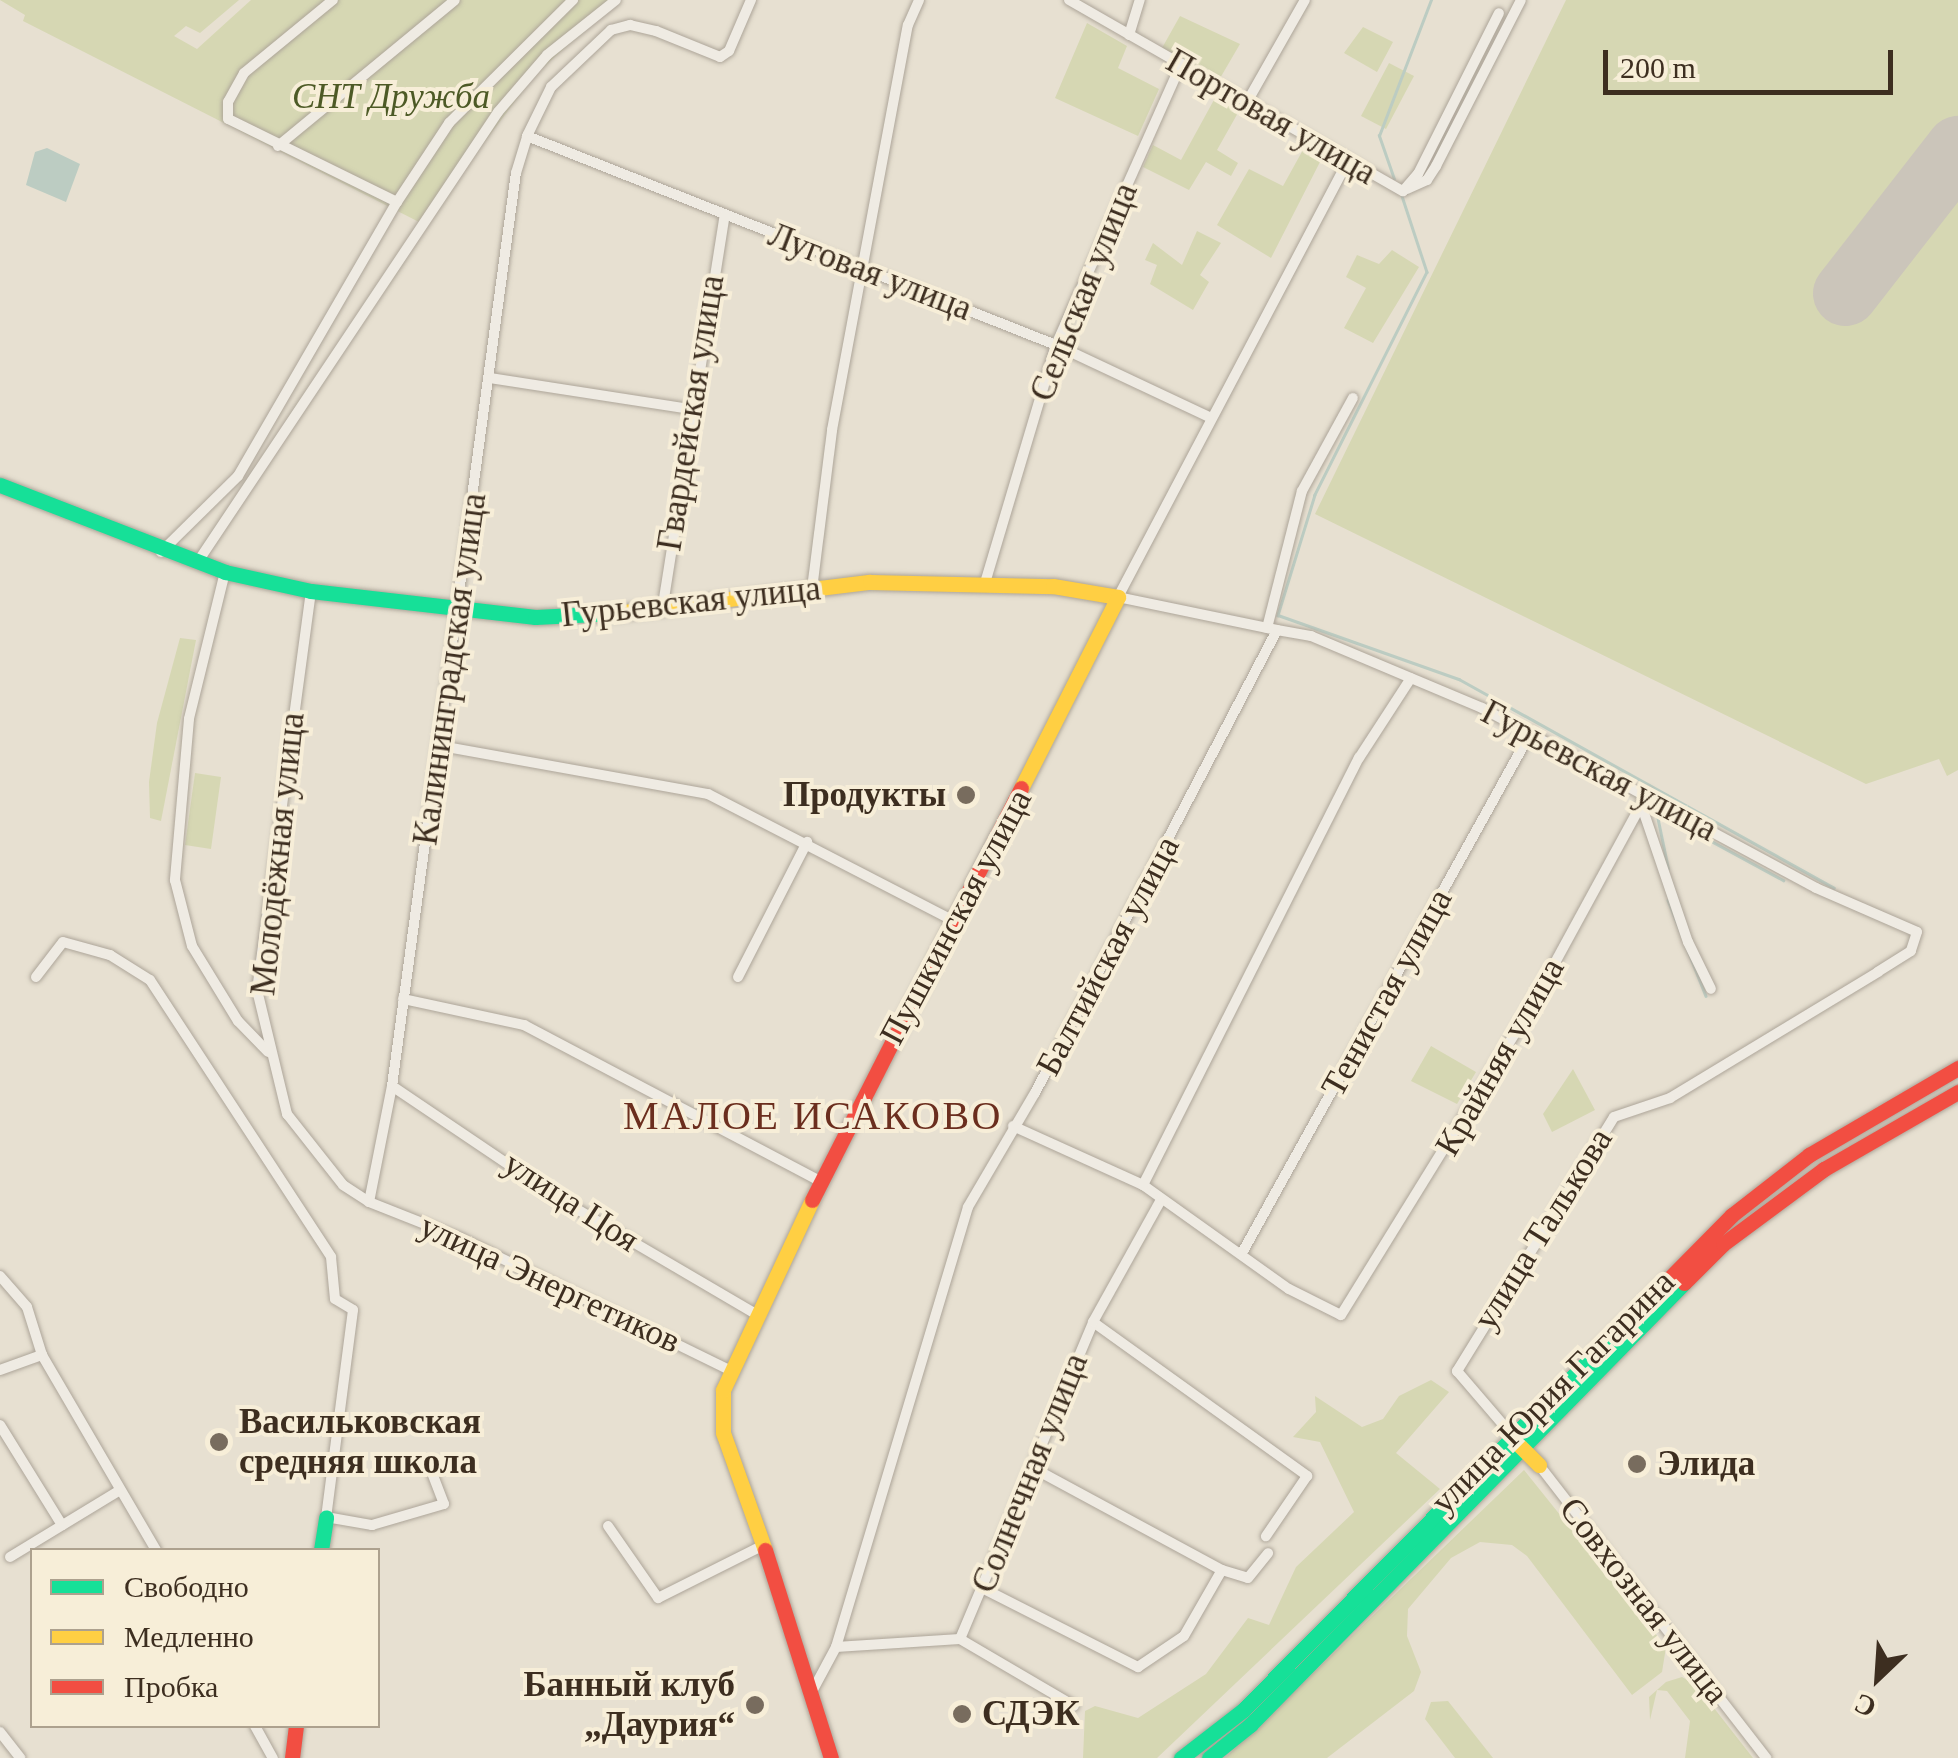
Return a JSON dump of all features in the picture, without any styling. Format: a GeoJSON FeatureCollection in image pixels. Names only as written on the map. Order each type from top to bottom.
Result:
{"type":"FeatureCollection","features":[{"type":"Feature","properties":{"kind":"street"},"geometry":{"type":"LineString","coordinates":[[333,0],[244,73],[228,102],[228,119],[397,202]]}},
{"type":"Feature","properties":{"kind":"street"},"geometry":{"type":"LineString","coordinates":[[278,146],[456,0]]}},
{"type":"Feature","properties":{"kind":"street"},"geometry":{"type":"LineString","coordinates":[[161,552],[238,476],[397,202],[449,123],[573,0]]}},
{"type":"Feature","properties":{"kind":"street"},"geometry":{"type":"LineString","coordinates":[[197,563],[498,112],[548,55],[616,0]]}},
{"type":"Feature","properties":{"kind":"street","name":"Калининградская улица"},"geometry":{"type":"LineString","coordinates":[[369,1202],[392,1086],[516,174],[527,136],[558,78],[610,30],[630,25],[656,31],[720,58],[729,51],[751,0]]}},
{"type":"Feature","properties":{"kind":"street"},"geometry":{"type":"LineString","coordinates":[[812,590],[832,430],[908,24],[919,0]]}},
{"type":"Feature","properties":{"kind":"street","name":"Портовая улица"},"geometry":{"type":"LineString","coordinates":[[1069,0],[1388,185],[1405,190],[1499,13]]}},
{"type":"Feature","properties":{"kind":"street"},"geometry":{"type":"LineString","coordinates":[[1129,36],[1140,0]]}},
{"type":"Feature","properties":{"kind":"street"},"geometry":{"type":"LineString","coordinates":[[1247,102],[1305,0]]}},
{"type":"Feature","properties":{"kind":"street"},"geometry":{"type":"LineString","coordinates":[[1405,190],[1427,180],[1436,166],[1521,0]]}},
{"type":"Feature","properties":{"kind":"street","name":"Сельская улица"},"geometry":{"type":"LineString","coordinates":[[984,583],[1056,344],[1181,64]]}},
{"type":"Feature","properties":{"kind":"street","name":"Луговая улица"},"geometry":{"type":"LineString","coordinates":[[527,136],[1056,344],[1209,417]]}},
{"type":"Feature","properties":{"kind":"street","name":"Пушкинская улица"},"geometry":{"type":"LineString","coordinates":[[831,1758],[814,1688],[762,1546],[719,1410],[730,1370],[754,1313],[952,920],[1209,417],[1226,398],[1348,160]]}},
{"type":"Feature","properties":{"kind":"street","name":"Гвардейская улица"},"geometry":{"type":"LineString","coordinates":[[662,612],[725,215]]}},
{"type":"Feature","properties":{"kind":"street"},"geometry":{"type":"LineString","coordinates":[[490,378],[692,410]]}},
{"type":"Feature","properties":{"kind":"street","name":"Балтийская улица"},"geometry":{"type":"LineString","coordinates":[[814,1688],[836,1647],[942,1279],[968,1207],[1276,630],[1302,491],[1353,398]]}},
{"type":"Feature","properties":{"kind":"street","name":"Гурьевская улица"},"geometry":{"type":"LineString","coordinates":[[0,485],[161,552],[225,572],[311,592],[457,609],[535,617],[662,612],[870,582],[984,583],[1118,597],[1276,630],[1411,678],[1531,732],[1816,888],[1910,926]]}},
{"type":"Feature","properties":{"kind":"street"},"geometry":{"type":"LineString","coordinates":[[225,572],[189,719],[174,836],[178,910],[192,946],[238,1021],[269,1053]]}},
{"type":"Feature","properties":{"kind":"street","name":"Молодёжная улица"},"geometry":{"type":"LineString","coordinates":[[311,592],[257,990],[269,1053],[287,1114],[342,1184],[369,1202]]}},
{"type":"Feature","properties":{"kind":"street"},"geometry":{"type":"LineString","coordinates":[[1143,1185],[1359,758],[1411,678]]}},
{"type":"Feature","properties":{"kind":"street","name":"Тенистая улица"},"geometry":{"type":"LineString","coordinates":[[1242,1253],[1531,732]]}},
{"type":"Feature","properties":{"kind":"street"},"geometry":{"type":"LineString","coordinates":[[441,746],[708,794],[952,920]]}},
{"type":"Feature","properties":{"kind":"street"},"geometry":{"type":"LineString","coordinates":[[1647,794],[1644,812],[1711,989]]}},
{"type":"Feature","properties":{"kind":"street","name":"Крайняя улица"},"geometry":{"type":"LineString","coordinates":[[1242,1253],[1288,1289],[1341,1314],[1527,1014],[1647,794]]}},
{"type":"Feature","properties":{"kind":"street"},"geometry":{"type":"LineString","coordinates":[[738,976],[807,842]]}},
{"type":"Feature","properties":{"kind":"street","name":"улица Талькова"},"geometry":{"type":"LineString","coordinates":[[1515,1440],[1456,1370],[1614,1117],[1670,1098],[1878,972],[1911,950],[1918,940],[1910,926]]}},
{"type":"Feature","properties":{"kind":"street"},"geometry":{"type":"LineString","coordinates":[[36,977],[63,942],[110,955],[150,980],[331,1257],[336,1299],[353,1310],[321,1548]]}},
{"type":"Feature","properties":{"kind":"street"},"geometry":{"type":"LineString","coordinates":[[403,999],[524,1025],[820,1181]]}},
{"type":"Feature","properties":{"kind":"street","name":"улица Юрия Гагарина"},"geometry":{"type":"LineString","coordinates":[[1209,1758],[1250,1725],[1682,1261],[1765,1188],[1958,1068]]}},
{"type":"Feature","properties":{"kind":"street","name":"улица Цоя"},"geometry":{"type":"LineString","coordinates":[[392,1086],[558,1198],[754,1313]]}},
{"type":"Feature","properties":{"kind":"street","name":"улица Юрия Гагарина"},"geometry":{"type":"LineString","coordinates":[[1181,1758],[1254,1698],[1515,1440],[1745,1226],[1824,1170],[1958,1092]]}},
{"type":"Feature","properties":{"kind":"street"},"geometry":{"type":"LineString","coordinates":[[1013,1126],[1143,1185],[1242,1253]]}},
{"type":"Feature","properties":{"kind":"street","name":"Солнечная улица"},"geometry":{"type":"LineString","coordinates":[[960,1639],[984,1590],[1093,1322],[1161,1200]]}},
{"type":"Feature","properties":{"kind":"street","name":"улица Энергетиков"},"geometry":{"type":"LineString","coordinates":[[369,1202],[460,1238],[730,1370]]}},
{"type":"Feature","properties":{"kind":"street"},"geometry":{"type":"LineString","coordinates":[[0,1276],[28,1307],[42,1355],[155,1548]]}},
{"type":"Feature","properties":{"kind":"street"},"geometry":{"type":"LineString","coordinates":[[1093,1322],[1307,1476],[1266,1536]]}},
{"type":"Feature","properties":{"kind":"street"},"geometry":{"type":"LineString","coordinates":[[0,1370],[42,1355]]}},
{"type":"Feature","properties":{"kind":"street"},"geometry":{"type":"LineString","coordinates":[[0,1425],[62,1525]]}},
{"type":"Feature","properties":{"kind":"street","name":"Совхозная улица"},"geometry":{"type":"LineString","coordinates":[[1515,1440],[1766,1758]]}},
{"type":"Feature","properties":{"kind":"street"},"geometry":{"type":"LineString","coordinates":[[1033,1468],[1222,1570],[1248,1578],[1268,1553]]}},
{"type":"Feature","properties":{"kind":"street"},"geometry":{"type":"LineString","coordinates":[[326,1516],[372,1525],[444,1504],[432,1473]]}},
{"type":"Feature","properties":{"kind":"street"},"geometry":{"type":"LineString","coordinates":[[10,1557],[120,1490]]}},
{"type":"Feature","properties":{"kind":"street"},"geometry":{"type":"LineString","coordinates":[[608,1526],[658,1598],[762,1546]]}},
{"type":"Feature","properties":{"kind":"street"},"geometry":{"type":"LineString","coordinates":[[984,1590],[1138,1667],[1184,1636],[1222,1570]]}},
{"type":"Feature","properties":{"kind":"street"},"geometry":{"type":"LineString","coordinates":[[836,1647],[960,1639],[1074,1706]]}},
{"type":"Feature","properties":{"kind":"street"},"geometry":{"type":"LineString","coordinates":[[256,1728],[273,1758]]}},
{"type":"Feature","properties":{"kind":"street"},"geometry":{"type":"LineString","coordinates":[[292,1758],[296,1728]]}},
{"type":"Feature","properties":{"kind":"street"},"geometry":{"type":"LineString","coordinates":[[0,1732],[20,1758]]}},
{"type":"Feature","properties":{"kind":"green space","name":"СНТ Дружба"},"geometry":{"type":"Polygon","coordinates":[[[0,0],[239,0],[200,33],[186,26],[174,36],[197,49],[251,0],[617,0],[534,76],[423,224],[23,21],[25,15],[0,0]]]}},
{"type":"Feature","properties":{"kind":"green space"},"geometry":{"type":"Polygon","coordinates":[[[1566,0],[1958,0],[1958,134],[1836,289],[1850,301],[1958,163],[1958,770],[1947,776],[1939,759],[1866,784],[1315,514],[1566,0]]]}},
{"type":"Feature","properties":{"kind":"green space"},"geometry":{"type":"Polygon","coordinates":[[[1180,16],[1240,44],[1219,80],[1162,48],[1180,16]]]}},
{"type":"Feature","properties":{"kind":"green space"},"geometry":{"type":"Polygon","coordinates":[[[1087,23],[1127,46],[1118,68],[1159,89],[1138,136],[1055,98],[1087,23]]]}},
{"type":"Feature","properties":{"kind":"green space"},"geometry":{"type":"Polygon","coordinates":[[[1363,27],[1393,42],[1377,72],[1344,53],[1363,27]]]}},
{"type":"Feature","properties":{"kind":"green space"},"geometry":{"type":"Polygon","coordinates":[[[1389,63],[1414,76],[1386,129],[1361,116],[1389,63]]]}},
{"type":"Feature","properties":{"kind":"green space"},"geometry":{"type":"Polygon","coordinates":[[[1215,98],[1239,111],[1217,150],[1238,163],[1231,176],[1206,162],[1189,190],[1143,167],[1153,145],[1181,160],[1215,98]]]}},
{"type":"Feature","properties":{"kind":"green space"},"geometry":{"type":"Polygon","coordinates":[[[1304,148],[1321,160],[1271,258],[1217,225],[1249,169],[1283,186],[1304,148]]]}},
{"type":"Feature","properties":{"kind":"green space"},"geometry":{"type":"Polygon","coordinates":[[[1197,231],[1221,243],[1200,275],[1209,282],[1193,310],[1150,284],[1157,265],[1145,260],[1153,243],[1182,265],[1197,231]]]}},
{"type":"Feature","properties":{"kind":"green space"},"geometry":{"type":"Polygon","coordinates":[[[1392,250],[1419,267],[1373,343],[1344,328],[1366,288],[1346,277],[1357,255],[1379,264],[1392,250]]]}},
{"type":"Feature","properties":{"kind":"green space"},"geometry":{"type":"Polygon","coordinates":[[[180,638],[196,640],[161,821],[150,818],[149,782],[157,723],[180,638]]]}},
{"type":"Feature","properties":{"kind":"green space"},"geometry":{"type":"Polygon","coordinates":[[[195,773],[221,777],[211,849],[185,845],[195,773]]]}},
{"type":"Feature","properties":{"kind":"green space"},"geometry":{"type":"Polygon","coordinates":[[[1431,1046],[1476,1072],[1457,1104],[1411,1081],[1431,1046]]]}},
{"type":"Feature","properties":{"kind":"green space"},"geometry":{"type":"Polygon","coordinates":[[[1573,1069],[1595,1110],[1552,1132],[1543,1114],[1573,1069]]]}},
{"type":"Feature","properties":{"kind":"green space"},"geometry":{"type":"Polygon","coordinates":[[[1431,1380],[1449,1392],[1396,1453],[1440,1489],[1157,1758],[1083,1758],[1085,1711],[1095,1706],[1138,1718],[1206,1674],[1248,1618],[1269,1625],[1296,1567],[1354,1512],[1320,1442],[1293,1437],[1316,1412],[1315,1396],[1362,1427],[1383,1419],[1399,1396],[1431,1380]]]}},
{"type":"Feature","properties":{"kind":"green space"},"geometry":{"type":"Polygon","coordinates":[[[1524,1470],[1666,1647],[1662,1672],[1632,1695],[1527,1556],[1512,1545],[1480,1542],[1451,1558],[1408,1609],[1407,1636],[1421,1672],[1414,1691],[1327,1758],[1225,1758],[1524,1470]]]}},
{"type":"Feature","properties":{"kind":"green space"},"geometry":{"type":"Polygon","coordinates":[[[1682,1677],[1696,1685],[1753,1758],[1685,1758],[1690,1721],[1667,1691],[1657,1690],[1650,1720],[1649,1697],[1666,1682],[1682,1677]]]}},
{"type":"Feature","properties":{"kind":"green space"},"geometry":{"type":"Polygon","coordinates":[[[1448,1701],[1493,1758],[1455,1758],[1425,1719],[1431,1702],[1448,1701]]]}},
{"type":"Feature","properties":{"kind":"shaded area"},"geometry":{"type":"Polygon","coordinates":[[[47,148],[80,164],[66,202],[26,185],[35,152],[47,148]]]}},
{"type":"Feature","properties":{"kind":"waterway"},"geometry":{"type":"LineString","coordinates":[[1394,179],[1379,136],[1431,0]]}},
{"type":"Feature","properties":{"kind":"waterway"},"geometry":{"type":"LineString","coordinates":[[1402,196],[1427,272],[1315,495],[1278,615],[1459,679],[1834,888]]}},
{"type":"Feature","properties":{"kind":"waterway"},"geometry":{"type":"LineString","coordinates":[[1668,869],[1656,811],[1783,880]]}},
{"type":"Feature","properties":{"kind":"waterway"},"geometry":{"type":"LineString","coordinates":[[1668,900],[1706,996]]}},
{"type":"Feature","properties":{"kind":"runway"},"geometry":{"type":"LineString","coordinates":[[1845,293],[1958,148]]}},
{"type":"Feature","properties":{"kind":"traffic: fast"},"geometry":{"type":"LineString","coordinates":[[0,485],[225,572],[311,591],[535,617],[616,613]]}},
{"type":"Feature","properties":{"kind":"traffic: fast"},"geometry":{"type":"LineString","coordinates":[[1209,1758],[1250,1725],[1684,1283]]}},
{"type":"Feature","properties":{"kind":"traffic: fast"},"geometry":{"type":"LineString","coordinates":[[1181,1758],[1243,1710],[1640,1308]]}},
{"type":"Feature","properties":{"kind":"traffic: fast"},"geometry":{"type":"LineString","coordinates":[[321,1548],[326,1517]]}},
{"type":"Feature","properties":{"kind":"traffic: slow"},"geometry":{"type":"LineString","coordinates":[[616,613],[870,582],[1053,586],[1118,597],[1021,788]]}},
{"type":"Feature","properties":{"kind":"traffic: slow"},"geometry":{"type":"LineString","coordinates":[[765,1550],[723,1433],[723,1390],[812,1200]]}},
{"type":"Feature","properties":{"kind":"traffic: slow"},"geometry":{"type":"LineString","coordinates":[[1520,1446],[1539,1465]]}},
{"type":"Feature","properties":{"kind":"traffic: jam"},"geometry":{"type":"LineString","coordinates":[[812,1200],[1021,788]]}},
{"type":"Feature","properties":{"kind":"traffic: jam"},"geometry":{"type":"LineString","coordinates":[[1640,1308],[1732,1215],[1809,1155],[1958,1068]]}},
{"type":"Feature","properties":{"kind":"traffic: jam"},"geometry":{"type":"LineString","coordinates":[[1684,1283],[1723,1244],[1824,1169],[1958,1092]]}},
{"type":"Feature","properties":{"kind":"traffic: jam"},"geometry":{"type":"LineString","coordinates":[[765,1550],[831,1758]]}},
{"type":"Feature","properties":{"kind":"traffic: jam"},"geometry":{"type":"LineString","coordinates":[[292,1758],[296,1728]]}},
{"type":"Feature","properties":{"kind":"place","name":"Продукты"},"geometry":{"type":"Point","coordinates":[966,795]}},
{"type":"Feature","properties":{"kind":"place","name":"Васильковская средняя школа"},"geometry":{"type":"Point","coordinates":[219,1442]}},
{"type":"Feature","properties":{"kind":"place","name":"Элида"},"geometry":{"type":"Point","coordinates":[1637,1464]}},
{"type":"Feature","properties":{"kind":"place","name":"Банный клуб „Даурия“"},"geometry":{"type":"Point","coordinates":[755,1705]}},
{"type":"Feature","properties":{"kind":"place","name":"СДЭК"},"geometry":{"type":"Point","coordinates":[962,1714]}},
{"type":"Feature","properties":{"kind":"district","name":"МАЛОЕ ИСАКОВО"},"geometry":{"type":"Point","coordinates":[813,1116]}}]}
